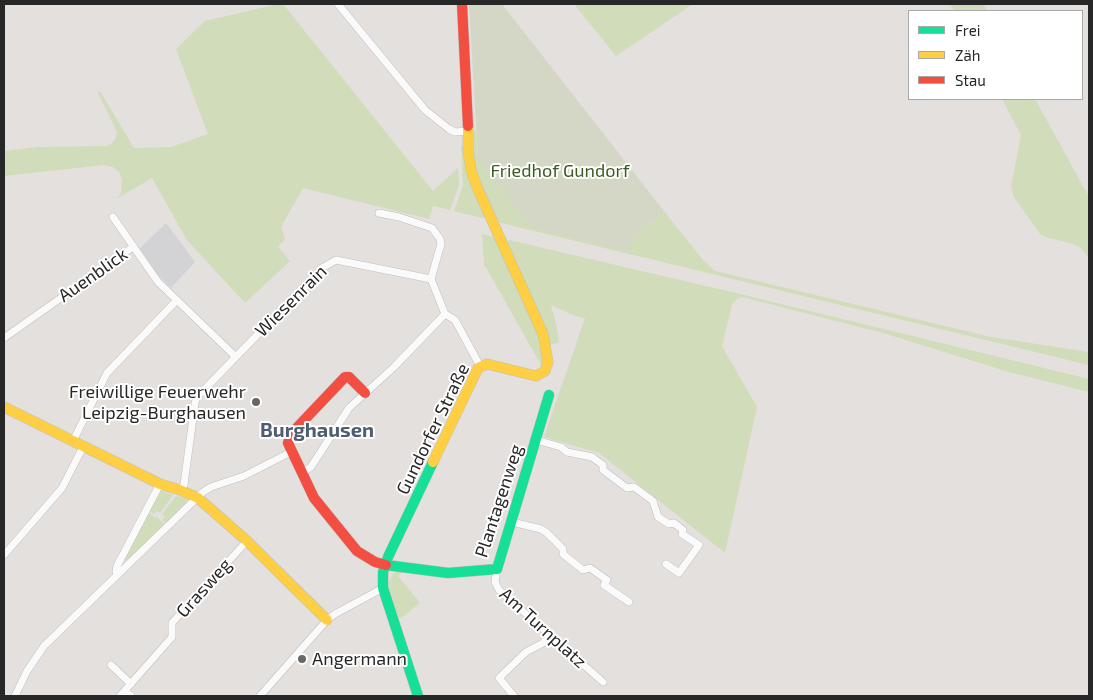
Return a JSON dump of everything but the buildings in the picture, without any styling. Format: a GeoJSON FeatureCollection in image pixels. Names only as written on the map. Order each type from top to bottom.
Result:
{"type":"FeatureCollection","features":[{"type":"Feature","properties":{"kind":"street"},"geometry":{"type":"LineString","coordinates":[[338,4],[425,110],[455,132],[468,131],[462,4]]}},
{"type":"Feature","properties":{"kind":"street","name":"Gundorfer Straße"},"geometry":{"type":"LineString","coordinates":[[383,584],[385,565],[476,370],[486,364],[530,375],[541,374],[545,371],[548,362],[543,334],[493,224],[471,170],[468,131]]}},
{"type":"Feature","properties":{"kind":"street"},"geometry":{"type":"LineString","coordinates":[[379,213],[399,217],[432,228],[440,239],[441,244],[431,279],[445,314],[455,320],[480,366]]}},
{"type":"Feature","properties":{"kind":"street"},"geometry":{"type":"LineString","coordinates":[[113,217],[133,246]]}},
{"type":"Feature","properties":{"kind":"street","name":"Auenblick"},"geometry":{"type":"LineString","coordinates":[[4,338],[133,246],[158,282],[236,357]]}},
{"type":"Feature","properties":{"kind":"street","name":"Wiesenrain"},"geometry":{"type":"LineString","coordinates":[[180,490],[184,484],[194,403],[197,397],[322,268],[336,260],[431,279]]}},
{"type":"Feature","properties":{"kind":"street"},"geometry":{"type":"LineString","coordinates":[[73,441],[107,373],[177,300]]}},
{"type":"Feature","properties":{"kind":"street"},"geometry":{"type":"LineString","coordinates":[[302,473],[311,467],[349,408],[394,367],[445,314]]}},
{"type":"Feature","properties":{"kind":"street"},"geometry":{"type":"LineString","coordinates":[[15,696],[44,646],[198,498],[212,487],[244,476],[291,452],[288,443],[290,435],[345,377],[349,377],[366,393]]}},
{"type":"Feature","properties":{"kind":"street","name":"Plantagenweg"},"geometry":{"type":"LineString","coordinates":[[291,452],[314,498],[356,552],[385,565],[440,573],[497,569],[549,395]]}},
{"type":"Feature","properties":{"kind":"street"},"geometry":{"type":"LineString","coordinates":[[4,407],[160,484],[198,498],[247,541],[327,620]]}},
{"type":"Feature","properties":{"kind":"street"},"geometry":{"type":"LineString","coordinates":[[536,440],[561,447],[566,452],[592,457],[603,465],[603,470],[628,488],[634,487],[653,501],[658,517],[669,524],[674,523],[683,530],[682,534],[699,545],[679,573],[666,564]]}},
{"type":"Feature","properties":{"kind":"street"},"geometry":{"type":"LineString","coordinates":[[4,555],[62,488],[83,447]]}},
{"type":"Feature","properties":{"kind":"street"},"geometry":{"type":"LineString","coordinates":[[118,574],[116,572],[121,559],[160,484]]}},
{"type":"Feature","properties":{"kind":"street"},"geometry":{"type":"LineString","coordinates":[[512,522],[541,529],[547,533],[563,549],[563,554],[583,570],[590,568],[607,580],[604,585],[629,602]]}},
{"type":"Feature","properties":{"kind":"street","name":"Grasweg"},"geometry":{"type":"LineString","coordinates":[[131,696],[122,694],[172,637],[172,624],[247,541]]}},
{"type":"Feature","properties":{"kind":"street","name":"Am Turnplatz"},"geometry":{"type":"LineString","coordinates":[[497,569],[495,582],[499,590],[603,682]]}},
{"type":"Feature","properties":{"kind":"street"},"geometry":{"type":"LineString","coordinates":[[260,696],[327,620],[383,584],[418,696]]}},
{"type":"Feature","properties":{"kind":"street"},"geometry":{"type":"LineString","coordinates":[[513,696],[500,680],[500,676],[526,652],[543,643],[550,636]]}},
{"type":"Feature","properties":{"kind":"street"},"geometry":{"type":"LineString","coordinates":[[111,665],[131,684]]}},
{"type":"Feature","properties":{"kind":"shaded area"},"geometry":{"type":"Polygon","coordinates":[[[166,223],[195,262],[171,288],[138,250],[166,223]]]}},
{"type":"Feature","properties":{"kind":"green space"},"geometry":{"type":"Polygon","coordinates":[[[283,4],[433,191],[458,168],[459,185],[450,210],[433,206],[429,219],[303,188],[281,227],[285,239],[278,247],[290,261],[245,303],[187,240],[152,178],[116,199],[121,194],[122,179],[119,172],[113,167],[104,165],[4,176],[4,151],[39,147],[106,146],[112,143],[116,138],[117,132],[98,93],[100,91],[134,148],[171,147],[208,134],[176,49],[205,21],[283,4]]]}},
{"type":"Feature","properties":{"kind":"green space","name":"Friedhof Gundorf"},"geometry":{"type":"Polygon","coordinates":[[[502,4],[664,211],[632,238],[629,251],[532,228],[478,158],[469,5],[502,4]]]}},
{"type":"Feature","properties":{"kind":"green space"},"geometry":{"type":"Polygon","coordinates":[[[574,4],[693,4],[616,56],[574,4]]]}},
{"type":"Feature","properties":{"kind":"green space"},"geometry":{"type":"Polygon","coordinates":[[[950,4],[983,4],[986,10],[953,10],[950,4]]]}},
{"type":"Feature","properties":{"kind":"green space"},"geometry":{"type":"Polygon","coordinates":[[[1003,100],[1036,100],[1089,197],[1089,258],[1081,248],[1073,244],[1040,234],[1014,197],[1011,187],[1021,135],[1003,100]]]}},
{"type":"Feature","properties":{"kind":"green space"},"geometry":{"type":"Polygon","coordinates":[[[476,130],[478,158],[632,238],[664,211],[703,260],[715,271],[991,337],[1089,352],[1089,365],[497,222],[478,179],[472,157],[472,133],[476,130]]]}},
{"type":"Feature","properties":{"kind":"green space"},"geometry":{"type":"Polygon","coordinates":[[[461,145],[464,148],[471,187],[486,219],[454,211],[463,186],[461,145]]]}},
{"type":"Feature","properties":{"kind":"green space"},"geometry":{"type":"Polygon","coordinates":[[[482,234],[494,237],[536,329],[543,361],[541,365],[484,264],[482,234]]]}},
{"type":"Feature","properties":{"kind":"green space"},"geometry":{"type":"Polygon","coordinates":[[[509,240],[1089,379],[1089,392],[1009,372],[883,333],[742,297],[738,298],[732,305],[722,346],[757,407],[725,553],[599,453],[544,437],[585,318],[575,316],[551,305],[559,342],[550,345],[546,330],[508,242],[509,240]]]}},
{"type":"Feature","properties":{"kind":"green space"},"geometry":{"type":"Polygon","coordinates":[[[160,490],[173,495],[160,513],[157,511],[154,514],[149,511],[160,490]]]}},
{"type":"Feature","properties":{"kind":"green space"},"geometry":{"type":"Polygon","coordinates":[[[176,496],[187,499],[186,505],[167,524],[162,520],[165,517],[162,514],[176,496]]]}},
{"type":"Feature","properties":{"kind":"green space"},"geometry":{"type":"Polygon","coordinates":[[[148,512],[154,519],[156,516],[165,525],[126,561],[124,559],[148,512]]]}},
{"type":"Feature","properties":{"kind":"green space"},"geometry":{"type":"Polygon","coordinates":[[[398,571],[403,572],[398,576],[420,603],[401,618],[398,617],[388,584],[393,574],[398,571]]]}},
{"type":"Feature","properties":{"kind":"traffic: fast"},"geometry":{"type":"LineString","coordinates":[[386,565],[448,573],[497,569],[549,395]]}},
{"type":"Feature","properties":{"kind":"traffic: fast"},"geometry":{"type":"LineString","coordinates":[[418,696],[383,588],[383,572],[388,557],[433,462]]}},
{"type":"Feature","properties":{"kind":"traffic: slow"},"geometry":{"type":"LineString","coordinates":[[433,462],[478,368],[487,364],[536,376],[545,371],[548,362],[543,334],[471,170],[468,149],[468,126]]}},
{"type":"Feature","properties":{"kind":"traffic: slow"},"geometry":{"type":"LineString","coordinates":[[4,407],[160,484],[198,498],[247,541],[327,620]]}},
{"type":"Feature","properties":{"kind":"traffic: jam"},"geometry":{"type":"LineString","coordinates":[[462,4],[468,126]]}},
{"type":"Feature","properties":{"kind":"traffic: jam"},"geometry":{"type":"LineString","coordinates":[[365,393],[349,377],[345,377],[290,435],[288,443],[314,498],[357,551],[375,562],[386,565]]}},
{"type":"Feature","properties":{"kind":"place","name":"Freiwillige Feuerwehr Leipzig-Burghausen"},"geometry":{"type":"Point","coordinates":[256,402]}},
{"type":"Feature","properties":{"kind":"place","name":"Angermann"},"geometry":{"type":"Point","coordinates":[302,659]}},
{"type":"Feature","properties":{"kind":"district","name":"Burghausen"},"geometry":{"type":"Point","coordinates":[317,430]}}]}
